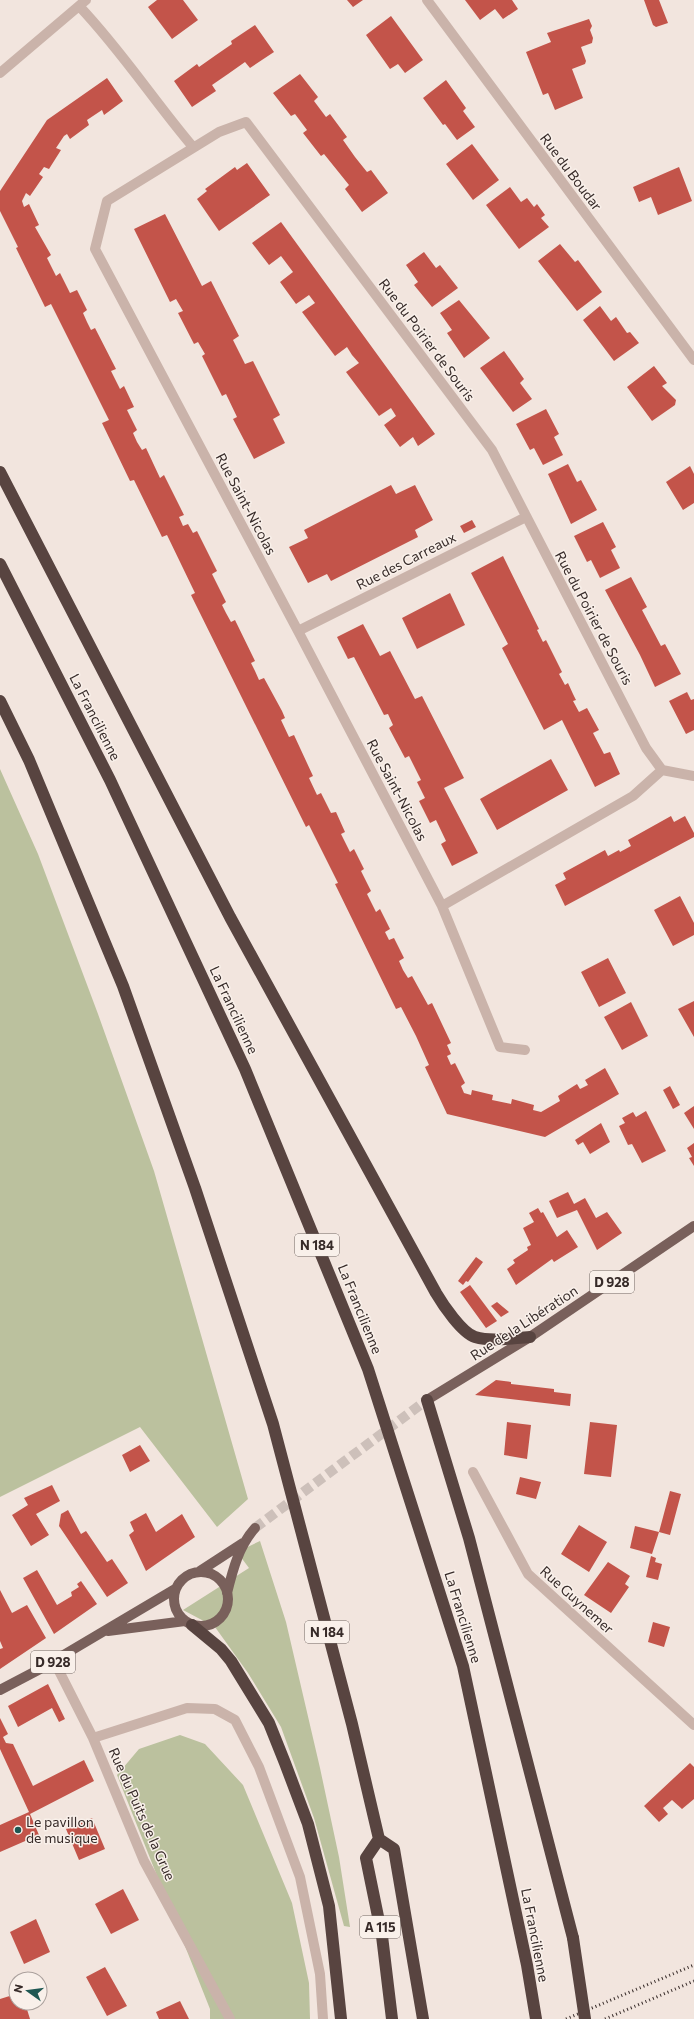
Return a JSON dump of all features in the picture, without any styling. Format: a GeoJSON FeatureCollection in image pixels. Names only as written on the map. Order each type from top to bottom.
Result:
{"type":"FeatureCollection","features":[{"type":"Feature","properties":{"kind":"highway"},"geometry":{"type":"LineString","coordinates":[[0,472],[230,917],[436,1293],[449,1314],[473,1336],[494,1339],[530,1337]]}},
{"type":"Feature","properties":{"kind":"highway","name":"La Francilienne"},"geometry":{"type":"LineString","coordinates":[[0,564],[110,780],[245,1070],[368,1369],[463,1666],[527,1965],[536,2019]]}},
{"type":"Feature","properties":{"kind":"highway","name":"N 184"},"geometry":{"type":"LineString","coordinates":[[0,701],[29,760],[123,986],[195,1188],[273,1424],[352,1724],[380,1839]]}},
{"type":"Feature","properties":{"kind":"highway"},"geometry":{"type":"LineString","coordinates":[[426,1400],[469,1538],[573,1938],[585,2019]]}},
{"type":"Feature","properties":{"kind":"highway"},"geometry":{"type":"LineString","coordinates":[[188,1623],[221,1649],[231,1660],[269,1723],[288,1770],[308,1824],[329,1906],[341,2019]]}},
{"type":"Feature","properties":{"kind":"highway"},"geometry":{"type":"LineString","coordinates":[[380,1839],[394,1849],[423,2018]]}},
{"type":"Feature","properties":{"kind":"highway","name":"A 115"},"geometry":{"type":"LineString","coordinates":[[380,1839],[366,1858],[382,1936],[392,2019]]}},
{"type":"Feature","properties":{"kind":"main road","name":"Rue de la Libération"},"geometry":{"type":"LineString","coordinates":[[426,1400],[530,1337],[694,1226]]}},
{"type":"Feature","properties":{"kind":"main road"},"geometry":{"type":"LineString","coordinates":[[243,1543],[227,1593],[226,1609],[216,1622],[208,1625],[188,1623],[176,1610],[173,1597],[175,1589],[185,1576],[200,1571],[243,1543],[255,1528]]}},
{"type":"Feature","properties":{"kind":"main road"},"geometry":{"type":"LineString","coordinates":[[200,1571],[208,1572],[221,1580],[227,1593]]}},
{"type":"Feature","properties":{"kind":"main road","name":"D 928"},"geometry":{"type":"LineString","coordinates":[[0,1690],[54,1661],[175,1589]]}},
{"type":"Feature","properties":{"kind":"main road","name":"D 928"},"geometry":{"type":"LineString","coordinates":[[104,1632],[188,1623]]}},
{"type":"Feature","properties":{"kind":"street","name":"Rue du Boudar"},"geometry":{"type":"LineString","coordinates":[[426,0],[694,360]]}},
{"type":"Feature","properties":{"kind":"street"},"geometry":{"type":"LineString","coordinates":[[0,73],[82,3],[164,112],[193,147]]}},
{"type":"Feature","properties":{"kind":"street","name":"Rue du Poirier de Souris"},"geometry":{"type":"LineString","coordinates":[[193,147],[218,132],[246,122],[492,450],[646,748],[662,770]]}},
{"type":"Feature","properties":{"kind":"street","name":"Rue Saint-Nicolas"},"geometry":{"type":"LineString","coordinates":[[193,147],[107,201],[95,249],[442,906],[500,1047],[525,1050]]}},
{"type":"Feature","properties":{"kind":"street","name":"Rue des Carreaux"},"geometry":{"type":"LineString","coordinates":[[298,631],[526,517]]}},
{"type":"Feature","properties":{"kind":"street"},"geometry":{"type":"LineString","coordinates":[[442,906],[633,796],[662,770],[694,776]]}},
{"type":"Feature","properties":{"kind":"street","name":"Rue Guynemer"},"geometry":{"type":"LineString","coordinates":[[473,1472],[528,1574],[694,1725]]}},
{"type":"Feature","properties":{"kind":"street","name":"Rue du Puits de la Grue"},"geometry":{"type":"LineString","coordinates":[[54,1661],[93,1738],[144,1861],[230,2019]]}},
{"type":"Feature","properties":{"kind":"street"},"geometry":{"type":"LineString","coordinates":[[93,1738],[187,1708],[215,1709],[235,1720],[259,1767],[300,1877],[320,1974],[323,2019]]}},
{"type":"Feature","properties":{"kind":"green space"},"geometry":{"type":"Polygon","coordinates":[[[0,769],[38,854],[98,1014],[154,1171],[248,1499],[217,1527],[140,1427],[0,1497],[0,769]]]}},
{"type":"Feature","properties":{"kind":"green space"},"geometry":{"type":"Polygon","coordinates":[[[260,1541],[286,1622],[339,1857],[350,1927],[344,1926],[314,1818],[281,1727],[248,1673],[215,1627],[183,1610],[249,1568],[237,1552],[260,1541]]]}},
{"type":"Feature","properties":{"kind":"green space"},"geometry":{"type":"Polygon","coordinates":[[[180,1735],[205,1744],[243,1785],[292,1903],[309,1983],[310,2019],[210,2019],[210,2009],[117,1775],[139,1749],[180,1735]]]}},
{"type":"Feature","properties":{"kind":"building"},"geometry":{"type":"Polygon","coordinates":[[[157,0],[183,0],[198,20],[172,39],[148,7],[157,0]]]}},
{"type":"Feature","properties":{"kind":"building"},"geometry":{"type":"Polygon","coordinates":[[[347,0],[363,0],[353,7],[347,0]]]}},
{"type":"Feature","properties":{"kind":"building"},"geometry":{"type":"Polygon","coordinates":[[[465,0],[512,0],[518,9],[503,19],[495,9],[480,20],[465,0]]]}},
{"type":"Feature","properties":{"kind":"building"},"geometry":{"type":"Polygon","coordinates":[[[644,0],[659,0],[668,23],[656,27],[653,25],[644,0]]]}},
{"type":"Feature","properties":{"kind":"building"},"geometry":{"type":"Polygon","coordinates":[[[391,16],[423,60],[405,73],[398,64],[390,69],[366,35],[391,16]]]}},
{"type":"Feature","properties":{"kind":"building"},"geometry":{"type":"Polygon","coordinates":[[[589,19],[592,26],[590,30],[593,38],[592,43],[581,47],[586,61],[585,64],[572,69],[583,98],[555,110],[548,93],[543,95],[526,52],[551,42],[547,33],[589,19]]]}},
{"type":"Feature","properties":{"kind":"building"},"geometry":{"type":"Polygon","coordinates":[[[255,25],[274,52],[250,68],[245,62],[212,85],[216,91],[192,107],[174,81],[197,64],[199,67],[232,44],[231,41],[255,25]]]}},
{"type":"Feature","properties":{"kind":"building"},"geometry":{"type":"Polygon","coordinates":[[[300,74],[318,97],[314,101],[326,117],[330,114],[347,137],[343,140],[355,157],[367,172],[371,170],[388,193],[362,212],[345,189],[349,185],[324,154],[321,156],[303,133],[307,130],[295,114],[291,116],[273,93],[300,74]]]}},
{"type":"Feature","properties":{"kind":"building"},"geometry":{"type":"Polygon","coordinates":[[[107,78],[123,101],[104,115],[102,110],[87,120],[89,125],[70,139],[67,134],[64,136],[56,148],[61,150],[49,169],[44,167],[39,174],[43,177],[30,196],[26,193],[22,201],[24,207],[29,204],[39,225],[35,227],[51,255],[47,258],[56,276],[60,273],[70,293],[77,290],[87,310],[83,313],[87,322],[91,330],[95,328],[116,369],[111,371],[120,389],[124,386],[134,407],[127,410],[137,430],[133,433],[137,442],[142,450],[146,448],[160,478],[164,475],[184,515],[179,517],[183,526],[188,524],[193,533],[197,531],[217,571],[212,574],[226,602],[222,605],[231,622],[235,620],[255,661],[251,663],[259,680],[264,678],[282,711],[285,718],[281,720],[289,737],[294,735],[313,776],[309,778],[317,795],[321,793],[331,813],[336,812],[345,832],[341,834],[350,852],[354,849],[364,869],[361,871],[371,891],[367,894],[376,912],[380,909],[390,929],[385,932],[389,940],[394,938],[404,958],[399,961],[403,970],[408,978],[412,976],[428,1005],[432,1003],[451,1043],[447,1045],[451,1054],[447,1056],[451,1065],[455,1063],[465,1083],[461,1086],[464,1093],[471,1095],[472,1090],[493,1095],[492,1100],[511,1104],[512,1099],[534,1105],[533,1110],[541,1112],[560,1101],[558,1096],[577,1084],[580,1089],[588,1085],[585,1080],[605,1068],[619,1094],[545,1137],[447,1114],[425,1067],[429,1065],[416,1036],[401,1007],[396,1009],[335,884],[338,883],[309,825],[306,827],[191,595],[195,593],[167,535],[162,537],[134,480],[130,481],[102,423],[109,420],[51,304],[45,307],[16,248],[18,247],[0,211],[0,191],[47,120],[107,78]]]}},
{"type":"Feature","properties":{"kind":"building"},"geometry":{"type":"Polygon","coordinates":[[[446,80],[466,108],[463,111],[475,127],[457,140],[445,124],[443,125],[423,98],[446,80]]]}},
{"type":"Feature","properties":{"kind":"building"},"geometry":{"type":"Polygon","coordinates":[[[472,144],[499,180],[473,200],[446,164],[472,144]]]}},
{"type":"Feature","properties":{"kind":"building"},"geometry":{"type":"Polygon","coordinates":[[[247,163],[270,195],[219,231],[197,199],[207,191],[205,189],[235,167],[237,170],[247,163]]]}},
{"type":"Feature","properties":{"kind":"building"},"geometry":{"type":"Polygon","coordinates":[[[679,167],[692,201],[658,215],[651,197],[639,202],[633,187],[679,167]]]}},
{"type":"Feature","properties":{"kind":"building"},"geometry":{"type":"Polygon","coordinates":[[[510,187],[521,202],[527,198],[534,207],[537,204],[545,215],[541,218],[549,227],[519,249],[486,205],[510,187]]]}},
{"type":"Feature","properties":{"kind":"building"},"geometry":{"type":"Polygon","coordinates":[[[165,214],[202,286],[211,281],[239,336],[233,340],[245,364],[253,361],[280,415],[273,419],[285,443],[254,459],[233,419],[237,417],[226,394],[222,396],[202,356],[205,354],[198,342],[194,344],[178,313],[183,311],[176,299],[170,302],[134,229],[165,214]]]}},
{"type":"Feature","properties":{"kind":"building"},"geometry":{"type":"Polygon","coordinates":[[[281,222],[435,434],[418,446],[413,437],[400,447],[384,425],[396,416],[391,408],[379,416],[346,372],[359,363],[347,347],[335,356],[302,312],[315,303],[309,295],[296,304],[280,282],[293,272],[281,256],[269,265],[252,243],[281,222]]]}},
{"type":"Feature","properties":{"kind":"building"},"geometry":{"type":"Polygon","coordinates":[[[560,244],[575,262],[578,260],[602,292],[577,311],[538,261],[560,244]]]}},
{"type":"Feature","properties":{"kind":"building"},"geometry":{"type":"Polygon","coordinates":[[[424,252],[436,268],[440,265],[458,288],[432,307],[414,285],[418,282],[406,265],[424,252]]]}},
{"type":"Feature","properties":{"kind":"building"},"geometry":{"type":"Polygon","coordinates":[[[459,300],[490,338],[464,358],[447,333],[452,330],[440,313],[459,300]]]}},
{"type":"Feature","properties":{"kind":"building"},"geometry":{"type":"Polygon","coordinates":[[[600,306],[611,321],[616,317],[627,333],[630,332],[639,343],[614,361],[583,320],[600,306]]]}},
{"type":"Feature","properties":{"kind":"building"},"geometry":{"type":"Polygon","coordinates":[[[504,351],[524,379],[520,383],[532,399],[513,412],[480,368],[504,351]]]}},
{"type":"Feature","properties":{"kind":"building"},"geometry":{"type":"Polygon","coordinates":[[[654,366],[667,383],[662,386],[676,400],[675,405],[652,421],[627,387],[654,366]]]}},
{"type":"Feature","properties":{"kind":"building"},"geometry":{"type":"Polygon","coordinates":[[[546,409],[559,434],[554,437],[563,455],[543,465],[534,448],[530,450],[516,424],[546,409]]]}},
{"type":"Feature","properties":{"kind":"building"},"geometry":{"type":"Polygon","coordinates":[[[568,464],[577,482],[581,480],[597,510],[571,524],[548,474],[568,464]]]}},
{"type":"Feature","properties":{"kind":"building"},"geometry":{"type":"Polygon","coordinates":[[[690,466],[694,474],[694,503],[683,510],[666,482],[690,466]]]}},
{"type":"Feature","properties":{"kind":"building"},"geometry":{"type":"Polygon","coordinates":[[[391,485],[396,494],[415,485],[433,520],[415,530],[418,537],[331,581],[327,574],[308,583],[289,547],[308,538],[304,530],[391,485]]]}},
{"type":"Feature","properties":{"kind":"building"},"geometry":{"type":"Polygon","coordinates":[[[472,520],[476,527],[464,533],[460,526],[472,520]]]}},
{"type":"Feature","properties":{"kind":"building"},"geometry":{"type":"Polygon","coordinates":[[[603,522],[616,547],[611,550],[620,568],[600,578],[591,560],[587,562],[574,536],[603,522]]]}},
{"type":"Feature","properties":{"kind":"building"},"geometry":{"type":"Polygon","coordinates":[[[503,556],[539,629],[537,630],[543,642],[546,640],[562,672],[559,674],[565,685],[568,683],[576,700],[573,701],[579,712],[587,708],[599,730],[593,733],[604,754],[610,752],[620,774],[595,787],[562,720],[544,730],[502,648],[508,644],[471,573],[503,556]]]}},
{"type":"Feature","properties":{"kind":"building"},"geometry":{"type":"Polygon","coordinates":[[[631,577],[647,607],[642,610],[661,646],[665,644],[681,674],[655,687],[640,655],[605,590],[631,577]]]}},
{"type":"Feature","properties":{"kind":"building"},"geometry":{"type":"Polygon","coordinates":[[[450,593],[465,625],[417,649],[402,618],[450,593]]]}},
{"type":"Feature","properties":{"kind":"building"},"geometry":{"type":"Polygon","coordinates":[[[363,624],[380,656],[390,651],[415,699],[422,696],[464,778],[444,788],[478,853],[452,866],[441,844],[446,841],[436,820],[430,823],[419,801],[425,798],[417,782],[421,780],[409,756],[405,758],[389,728],[393,725],[388,714],[384,715],[354,657],[348,659],[337,637],[363,624]]]}},
{"type":"Feature","properties":{"kind":"building"},"geometry":{"type":"Polygon","coordinates":[[[687,692],[691,700],[694,699],[694,730],[686,734],[669,701],[687,692]]]}},
{"type":"Feature","properties":{"kind":"building"},"geometry":{"type":"Polygon","coordinates":[[[551,759],[568,790],[497,830],[480,799],[551,759]]]}},
{"type":"Feature","properties":{"kind":"building"},"geometry":{"type":"Polygon","coordinates":[[[671,816],[674,822],[685,816],[694,833],[694,837],[565,906],[555,885],[566,879],[563,873],[605,850],[608,856],[619,850],[620,852],[631,846],[628,840],[671,816]]]}},
{"type":"Feature","properties":{"kind":"building"},"geometry":{"type":"Polygon","coordinates":[[[680,896],[694,923],[694,935],[673,946],[654,910],[680,896]]]}},
{"type":"Feature","properties":{"kind":"building"},"geometry":{"type":"Polygon","coordinates":[[[608,958],[626,993],[599,1007],[581,972],[608,958]]]}},
{"type":"Feature","properties":{"kind":"building"},"geometry":{"type":"Polygon","coordinates":[[[694,1001],[694,1037],[678,1009],[694,1001]]]}},
{"type":"Feature","properties":{"kind":"building"},"geometry":{"type":"Polygon","coordinates":[[[631,1002],[648,1036],[622,1050],[604,1017],[631,1002]]]}},
{"type":"Feature","properties":{"kind":"building"},"geometry":{"type":"Polygon","coordinates":[[[670,1086],[680,1105],[673,1109],[663,1090],[670,1086]]]}},
{"type":"Feature","properties":{"kind":"building"},"geometry":{"type":"Polygon","coordinates":[[[694,1106],[694,1129],[684,1113],[694,1106]]]}},
{"type":"Feature","properties":{"kind":"building"},"geometry":{"type":"Polygon","coordinates":[[[646,1111],[666,1151],[642,1163],[632,1144],[628,1145],[619,1126],[625,1123],[622,1118],[633,1112],[636,1117],[646,1111]]]}},
{"type":"Feature","properties":{"kind":"building"},"geometry":{"type":"Polygon","coordinates":[[[601,1123],[610,1142],[590,1154],[583,1142],[578,1145],[575,1140],[601,1123]]]}},
{"type":"Feature","properties":{"kind":"building"},"geometry":{"type":"Polygon","coordinates":[[[694,1143],[694,1166],[689,1158],[692,1157],[687,1148],[694,1143]]]}},
{"type":"Feature","properties":{"kind":"building"},"geometry":{"type":"Polygon","coordinates":[[[568,1192],[574,1204],[585,1198],[596,1218],[607,1212],[622,1233],[597,1250],[577,1210],[557,1218],[549,1201],[568,1192]]]}},
{"type":"Feature","properties":{"kind":"building"},"geometry":{"type":"Polygon","coordinates":[[[538,1208],[541,1213],[543,1212],[557,1237],[567,1230],[578,1247],[554,1262],[552,1259],[516,1285],[507,1269],[515,1263],[513,1260],[528,1250],[527,1247],[531,1245],[523,1228],[534,1222],[529,1213],[538,1208]]]}},
{"type":"Feature","properties":{"kind":"building"},"geometry":{"type":"Polygon","coordinates":[[[476,1257],[483,1262],[468,1282],[466,1281],[463,1285],[458,1281],[476,1257]]]}},
{"type":"Feature","properties":{"kind":"building"},"geometry":{"type":"Polygon","coordinates":[[[470,1285],[497,1321],[486,1328],[460,1292],[470,1285]]]}},
{"type":"Feature","properties":{"kind":"building"},"geometry":{"type":"Polygon","coordinates":[[[497,1302],[509,1312],[501,1317],[491,1306],[497,1302]]]}},
{"type":"Feature","properties":{"kind":"building"},"geometry":{"type":"Polygon","coordinates":[[[496,1380],[511,1382],[511,1384],[554,1389],[554,1392],[571,1394],[570,1406],[475,1395],[496,1380]]]}},
{"type":"Feature","properties":{"kind":"building"},"geometry":{"type":"Polygon","coordinates":[[[507,1422],[531,1425],[527,1459],[504,1455],[507,1422]]]}},
{"type":"Feature","properties":{"kind":"building"},"geometry":{"type":"Polygon","coordinates":[[[590,1422],[617,1425],[611,1477],[584,1474],[590,1422]]]}},
{"type":"Feature","properties":{"kind":"building"},"geometry":{"type":"Polygon","coordinates":[[[140,1445],[150,1461],[130,1472],[122,1455],[140,1445]]]}},
{"type":"Feature","properties":{"kind":"building"},"geometry":{"type":"Polygon","coordinates":[[[520,1477],[541,1482],[536,1499],[516,1494],[520,1477]]]}},
{"type":"Feature","properties":{"kind":"building"},"geometry":{"type":"Polygon","coordinates":[[[52,1485],[60,1501],[36,1514],[49,1535],[31,1546],[12,1515],[28,1505],[24,1498],[52,1485]]]}},
{"type":"Feature","properties":{"kind":"building"},"geometry":{"type":"Polygon","coordinates":[[[670,1491],[681,1494],[670,1535],[659,1532],[670,1491]]]}},
{"type":"Feature","properties":{"kind":"building"},"geometry":{"type":"Polygon","coordinates":[[[68,1510],[81,1534],[86,1531],[107,1562],[112,1559],[128,1583],[107,1597],[59,1526],[61,1514],[68,1510]]]}},
{"type":"Feature","properties":{"kind":"building"},"geometry":{"type":"Polygon","coordinates":[[[146,1513],[156,1532],[182,1514],[195,1537],[146,1571],[129,1535],[134,1531],[130,1522],[146,1513]]]}},
{"type":"Feature","properties":{"kind":"building"},"geometry":{"type":"Polygon","coordinates":[[[579,1525],[607,1542],[589,1572],[561,1554],[579,1525]]]}},
{"type":"Feature","properties":{"kind":"building"},"geometry":{"type":"Polygon","coordinates":[[[635,1526],[659,1532],[652,1554],[630,1548],[635,1526]]]}},
{"type":"Feature","properties":{"kind":"building"},"geometry":{"type":"Polygon","coordinates":[[[651,1556],[656,1558],[655,1562],[662,1564],[658,1580],[646,1577],[651,1556]]]}},
{"type":"Feature","properties":{"kind":"building"},"geometry":{"type":"Polygon","coordinates":[[[608,1562],[630,1576],[625,1584],[629,1587],[611,1613],[584,1595],[608,1562]]]}},
{"type":"Feature","properties":{"kind":"building"},"geometry":{"type":"Polygon","coordinates":[[[37,1570],[57,1605],[72,1596],[71,1592],[79,1587],[77,1584],[81,1581],[97,1604],[54,1634],[23,1578],[37,1570]]]}},
{"type":"Feature","properties":{"kind":"building"},"geometry":{"type":"Polygon","coordinates":[[[0,1590],[12,1613],[27,1605],[46,1638],[0,1669],[0,1649],[3,1648],[0,1641],[0,1590]]]}},
{"type":"Feature","properties":{"kind":"building"},"geometry":{"type":"Polygon","coordinates":[[[653,1622],[670,1627],[664,1647],[648,1642],[653,1622]]]}},
{"type":"Feature","properties":{"kind":"building"},"geometry":{"type":"Polygon","coordinates":[[[48,1684],[65,1719],[59,1722],[52,1708],[18,1727],[8,1706],[48,1684]]]}},
{"type":"Feature","properties":{"kind":"building"},"geometry":{"type":"Polygon","coordinates":[[[0,1718],[8,1734],[3,1737],[6,1743],[13,1744],[33,1786],[84,1760],[94,1781],[30,1814],[39,1835],[0,1852],[0,1825],[29,1812],[0,1749],[0,1718]]]}},
{"type":"Feature","properties":{"kind":"building"},"geometry":{"type":"Polygon","coordinates":[[[690,1763],[694,1767],[694,1799],[682,1809],[672,1800],[663,1808],[668,1814],[659,1822],[644,1806],[690,1763]]]}},
{"type":"Feature","properties":{"kind":"building"},"geometry":{"type":"Polygon","coordinates":[[[92,1818],[105,1849],[79,1860],[66,1829],[92,1818]]]}},
{"type":"Feature","properties":{"kind":"building"},"geometry":{"type":"Polygon","coordinates":[[[123,1889],[139,1920],[111,1934],[95,1904],[123,1889]]]}},
{"type":"Feature","properties":{"kind":"building"},"geometry":{"type":"Polygon","coordinates":[[[36,1919],[50,1952],[24,1964],[10,1932],[36,1919]]]}},
{"type":"Feature","properties":{"kind":"building"},"geometry":{"type":"Polygon","coordinates":[[[105,1967],[127,2006],[107,2016],[86,1977],[105,1967]]]}},
{"type":"Feature","properties":{"kind":"building"},"geometry":{"type":"Polygon","coordinates":[[[8,1996],[8,2011],[28,2011],[30,2019],[0,2019],[0,1999],[8,1996]]]}},
{"type":"Feature","properties":{"kind":"building"},"geometry":{"type":"Polygon","coordinates":[[[180,2001],[189,2019],[159,2019],[156,2012],[180,2001]]]}},
{"type":"Feature","properties":{"kind":"tunnel"},"geometry":{"type":"LineString","coordinates":[[255,1528],[427,1400]]}},
{"type":"Feature","properties":{"kind":"railway"},"geometry":{"type":"LineString","coordinates":[[566,2019],[694,1965]]}},
{"type":"Feature","properties":{"kind":"railway"},"geometry":{"type":"LineString","coordinates":[[605,2019],[694,1981]]}},
{"type":"Feature","properties":{"kind":"place","name":"Le pavillon de musique"},"geometry":{"type":"Point","coordinates":[18,1830]}}]}
